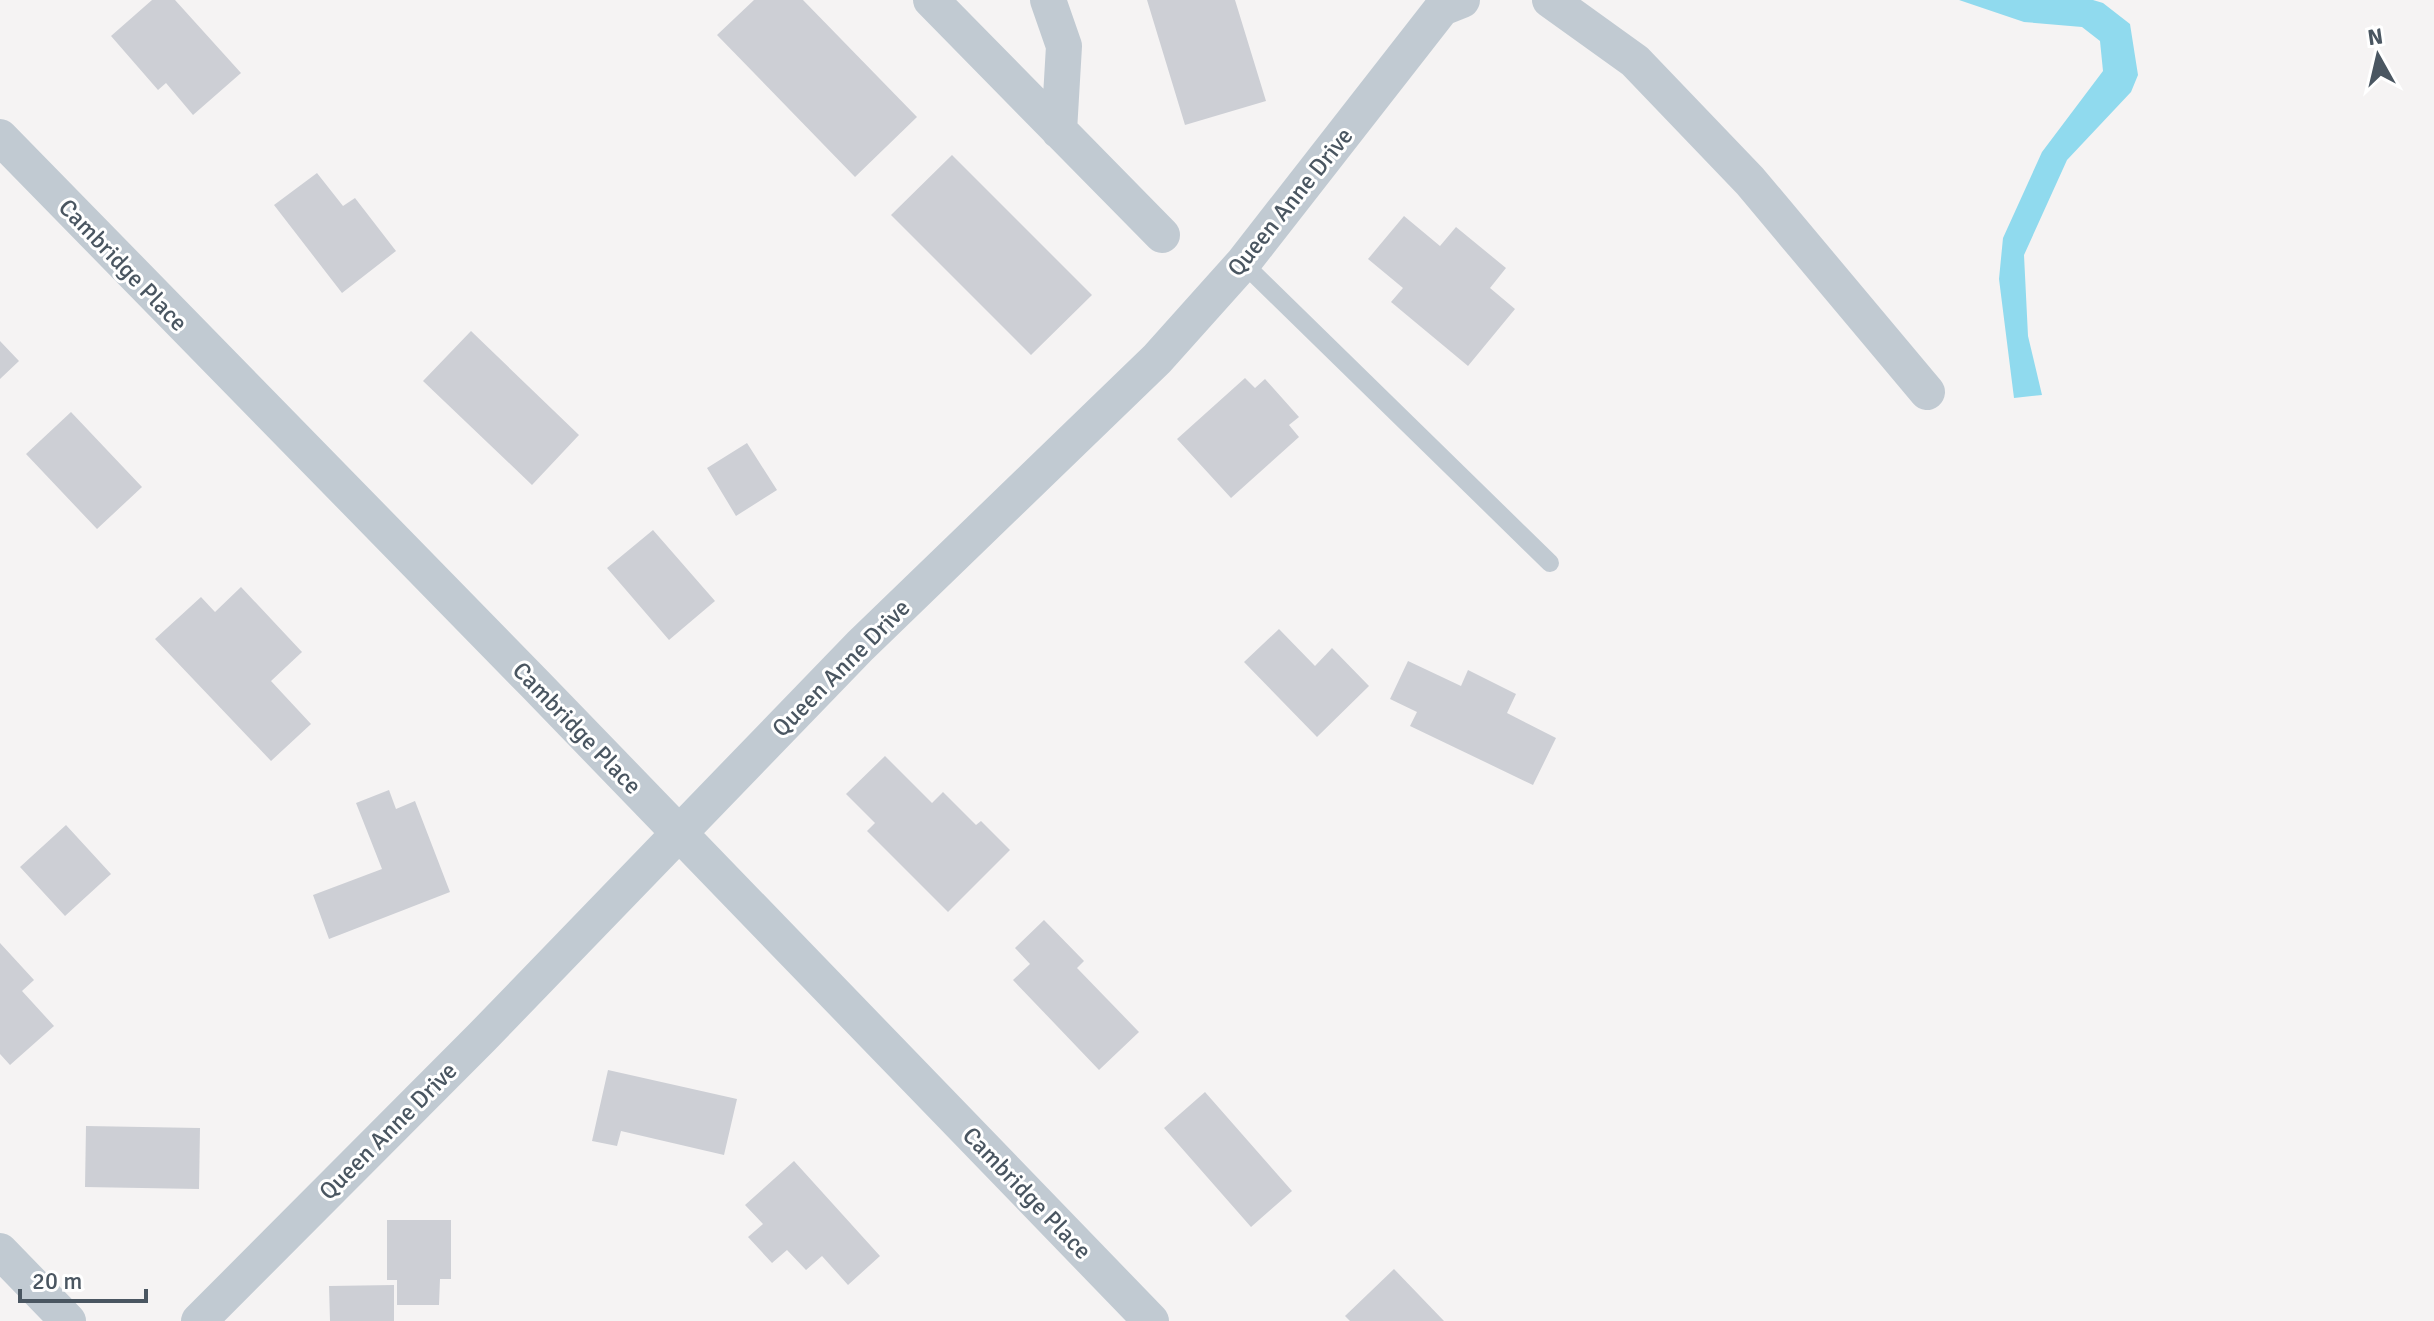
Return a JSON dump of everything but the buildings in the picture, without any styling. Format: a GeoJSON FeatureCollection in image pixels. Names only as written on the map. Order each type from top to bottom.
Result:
{"type":"FeatureCollection","features":[{"type":"Feature","properties":{"kind":"street"},"geometry":{"type":"LineString","coordinates":[[931,0],[1162,235]]}},
{"type":"Feature","properties":{"kind":"street"},"geometry":{"type":"LineString","coordinates":[[1048,0],[1064,46],[1059,131]]}},
{"type":"Feature","properties":{"kind":"street","name":"Queen Anne Drive"},"geometry":{"type":"LineString","coordinates":[[199,1321],[482,1037],[860,646],[1157,359],[1243,263],[1442,8],[1462,0]]}},
{"type":"Feature","properties":{"kind":"street"},"geometry":{"type":"LineString","coordinates":[[1550,0],[1635,61],[1750,181],[1927,392]]}},
{"type":"Feature","properties":{"kind":"street","name":"Cambridge Place"},"geometry":{"type":"LineString","coordinates":[[0,137],[1151,1321]]}},
{"type":"Feature","properties":{"kind":"street"},"geometry":{"type":"LineString","coordinates":[[0,1251],[68,1321]]}},
{"type":"Feature","properties":{"kind":"lane"},"geometry":{"type":"LineString","coordinates":[[1243,263],[1550,563]]}},
{"type":"Feature","properties":{"kind":"water"},"geometry":{"type":"Polygon","coordinates":[[[1959,0],[2093,0],[2103,3],[2130,24],[2138,75],[2131,92],[2067,160],[2024,255],[2028,336],[2042,395],[2014,398],[1999,279],[2003,238],[2042,152],[2103,71],[2100,41],[2082,27],[2024,22],[1959,0]]]}}]}
